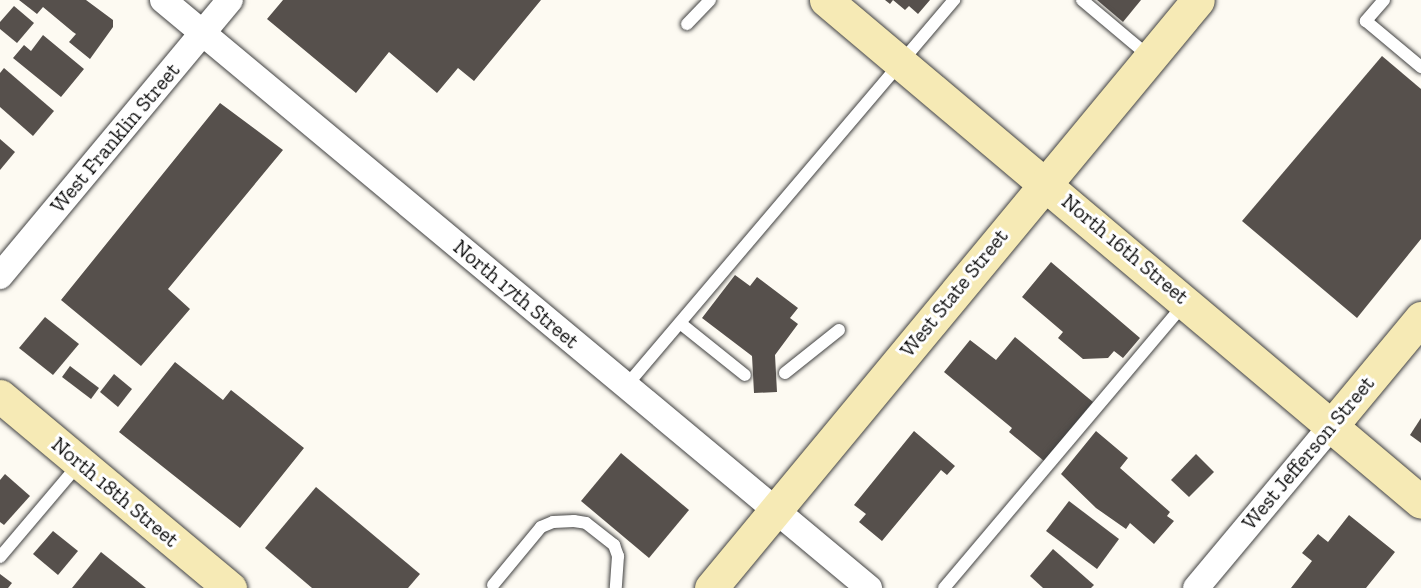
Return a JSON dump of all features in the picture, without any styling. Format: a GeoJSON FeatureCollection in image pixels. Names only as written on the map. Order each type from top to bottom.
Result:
{"type":"FeatureCollection","features":[{"type":"Feature","properties":{"kind":"main road","name":"North 16th Street"},"geometry":{"type":"LineString","coordinates":[[826,0],[1333,424],[1421,502]]}},
{"type":"Feature","properties":{"kind":"main road","name":"West State Street"},"geometry":{"type":"LineString","coordinates":[[711,588],[1044,182],[1198,0]]}},
{"type":"Feature","properties":{"kind":"main road","name":"West Jefferson Street"},"geometry":{"type":"LineString","coordinates":[[1333,424],[1421,318]]}},
{"type":"Feature","properties":{"kind":"main road","name":"North 18th Street"},"geometry":{"type":"LineString","coordinates":[[0,396],[227,587]]}},
{"type":"Feature","properties":{"kind":"street","name":"North 17th Street"},"geometry":{"type":"LineString","coordinates":[[163,0],[869,588]]}},
{"type":"Feature","properties":{"kind":"street","name":"West Franklin Street"},"geometry":{"type":"LineString","coordinates":[[0,276],[230,0]]}},
{"type":"Feature","properties":{"kind":"street","name":"West Jefferson Street"},"geometry":{"type":"LineString","coordinates":[[1196,588],[1333,424]]}},
{"type":"Feature","properties":{"kind":"lane"},"geometry":{"type":"LineString","coordinates":[[687,24],[710,0]]}},
{"type":"Feature","properties":{"kind":"lane"},"geometry":{"type":"LineString","coordinates":[[626,386],[954,0]]}},
{"type":"Feature","properties":{"kind":"lane"},"geometry":{"type":"LineString","coordinates":[[1082,0],[1151,58]]}},
{"type":"Feature","properties":{"kind":"lane"},"geometry":{"type":"LineString","coordinates":[[1384,0],[1366,21],[1421,67]]}},
{"type":"Feature","properties":{"kind":"lane"},"geometry":{"type":"LineString","coordinates":[[944,588],[1186,301]]}},
{"type":"Feature","properties":{"kind":"lane"},"geometry":{"type":"LineString","coordinates":[[680,323],[745,375]]}},
{"type":"Feature","properties":{"kind":"lane"},"geometry":{"type":"LineString","coordinates":[[785,373],[839,330]]}},
{"type":"Feature","properties":{"kind":"lane"},"geometry":{"type":"LineString","coordinates":[[0,557],[80,463]]}},
{"type":"Feature","properties":{"kind":"lane"},"geometry":{"type":"LineString","coordinates":[[494,585],[541,527],[553,522],[574,521],[586,523],[614,545],[618,556],[616,588]]}},
{"type":"Feature","properties":{"kind":"building"},"geometry":{"type":"Polygon","coordinates":[[[19,0],[86,0],[113,20],[113,27],[90,59],[69,42],[76,34],[43,7],[37,14],[19,0]]]}},
{"type":"Feature","properties":{"kind":"building"},"geometry":{"type":"Polygon","coordinates":[[[283,0],[541,0],[474,81],[458,68],[437,93],[389,52],[356,93],[267,19],[283,0]]]}},
{"type":"Feature","properties":{"kind":"building"},"geometry":{"type":"Polygon","coordinates":[[[893,0],[930,0],[918,14],[909,6],[905,10],[893,0]]]}},
{"type":"Feature","properties":{"kind":"building"},"geometry":{"type":"Polygon","coordinates":[[[1097,0],[1141,0],[1123,22],[1097,0]]]}},
{"type":"Feature","properties":{"kind":"building"},"geometry":{"type":"Polygon","coordinates":[[[14,6],[34,23],[17,43],[0,29],[0,22],[14,6]]]}},
{"type":"Feature","properties":{"kind":"building"},"geometry":{"type":"Polygon","coordinates":[[[43,35],[84,69],[61,97],[13,58],[24,45],[31,51],[43,35]]]}},
{"type":"Feature","properties":{"kind":"building"},"geometry":{"type":"Polygon","coordinates":[[[1382,56],[1421,89],[1421,239],[1357,318],[1242,221],[1382,56]]]}},
{"type":"Feature","properties":{"kind":"building"},"geometry":{"type":"Polygon","coordinates":[[[4,68],[54,111],[33,136],[0,107],[0,73],[4,68]]]}},
{"type":"Feature","properties":{"kind":"building"},"geometry":{"type":"Polygon","coordinates":[[[220,103],[283,150],[168,289],[190,309],[141,366],[61,300],[220,103]]]}},
{"type":"Feature","properties":{"kind":"building"},"geometry":{"type":"Polygon","coordinates":[[[0,139],[15,152],[0,170],[0,139]]]}},
{"type":"Feature","properties":{"kind":"building"},"geometry":{"type":"Polygon","coordinates":[[[1051,262],[1140,338],[1123,358],[1114,351],[1108,358],[1083,359],[1058,338],[1063,332],[1022,297],[1051,262]]]}},
{"type":"Feature","properties":{"kind":"building"},"geometry":{"type":"Polygon","coordinates":[[[735,275],[750,286],[757,277],[798,308],[790,318],[798,324],[775,355],[777,392],[754,393],[752,356],[702,318],[735,275]]]}},
{"type":"Feature","properties":{"kind":"building"},"geometry":{"type":"Polygon","coordinates":[[[45,317],[79,344],[53,375],[19,348],[45,317]]]}},
{"type":"Feature","properties":{"kind":"building"},"geometry":{"type":"Polygon","coordinates":[[[1015,337],[1093,402],[1044,461],[1009,432],[1012,428],[944,372],[970,340],[996,360],[1015,337]]]}},
{"type":"Feature","properties":{"kind":"building"},"geometry":{"type":"Polygon","coordinates":[[[175,362],[223,400],[231,390],[304,448],[240,528],[119,432],[175,362]]]}},
{"type":"Feature","properties":{"kind":"building"},"geometry":{"type":"Polygon","coordinates":[[[70,366],[99,388],[91,399],[62,377],[70,366]]]}},
{"type":"Feature","properties":{"kind":"building"},"geometry":{"type":"Polygon","coordinates":[[[114,374],[132,389],[118,407],[100,392],[114,374]]]}},
{"type":"Feature","properties":{"kind":"building"},"geometry":{"type":"Polygon","coordinates":[[[1421,418],[1421,443],[1410,435],[1421,418]]]}},
{"type":"Feature","properties":{"kind":"building"},"geometry":{"type":"Polygon","coordinates":[[[914,431],[955,466],[947,475],[941,470],[882,541],[859,522],[866,514],[854,505],[914,431]]]}},
{"type":"Feature","properties":{"kind":"building"},"geometry":{"type":"Polygon","coordinates":[[[1096,431],[1128,458],[1120,468],[1170,512],[1167,516],[1174,521],[1154,544],[1130,523],[1126,529],[1096,508],[1061,474],[1096,431]]]}},
{"type":"Feature","properties":{"kind":"building"},"geometry":{"type":"Polygon","coordinates":[[[621,453],[689,510],[649,558],[581,501],[621,453]]]}},
{"type":"Feature","properties":{"kind":"building"},"geometry":{"type":"Polygon","coordinates":[[[1196,454],[1214,472],[1189,497],[1171,480],[1196,454]]]}},
{"type":"Feature","properties":{"kind":"building"},"geometry":{"type":"Polygon","coordinates":[[[5,474],[30,496],[4,525],[0,522],[0,480],[5,474]]]}},
{"type":"Feature","properties":{"kind":"building"},"geometry":{"type":"Polygon","coordinates":[[[316,487],[420,574],[408,588],[312,588],[265,548],[316,487]]]}},
{"type":"Feature","properties":{"kind":"building"},"geometry":{"type":"Polygon","coordinates":[[[1069,501],[1119,539],[1097,569],[1046,531],[1069,501]]]}},
{"type":"Feature","properties":{"kind":"building"},"geometry":{"type":"Polygon","coordinates":[[[1349,515],[1395,552],[1366,588],[1291,588],[1312,561],[1302,553],[1318,534],[1328,542],[1349,515]]]}},
{"type":"Feature","properties":{"kind":"building"},"geometry":{"type":"Polygon","coordinates":[[[53,531],[78,551],[58,575],[33,554],[53,531]]]}},
{"type":"Feature","properties":{"kind":"building"},"geometry":{"type":"Polygon","coordinates":[[[1053,549],[1094,585],[1091,588],[1043,588],[1030,576],[1053,549]]]}},
{"type":"Feature","properties":{"kind":"building"},"geometry":{"type":"Polygon","coordinates":[[[101,552],[146,588],[72,588],[101,552]]]}},
{"type":"Feature","properties":{"kind":"building"},"geometry":{"type":"Polygon","coordinates":[[[0,574],[12,583],[8,588],[0,588],[0,574]]]}}]}
